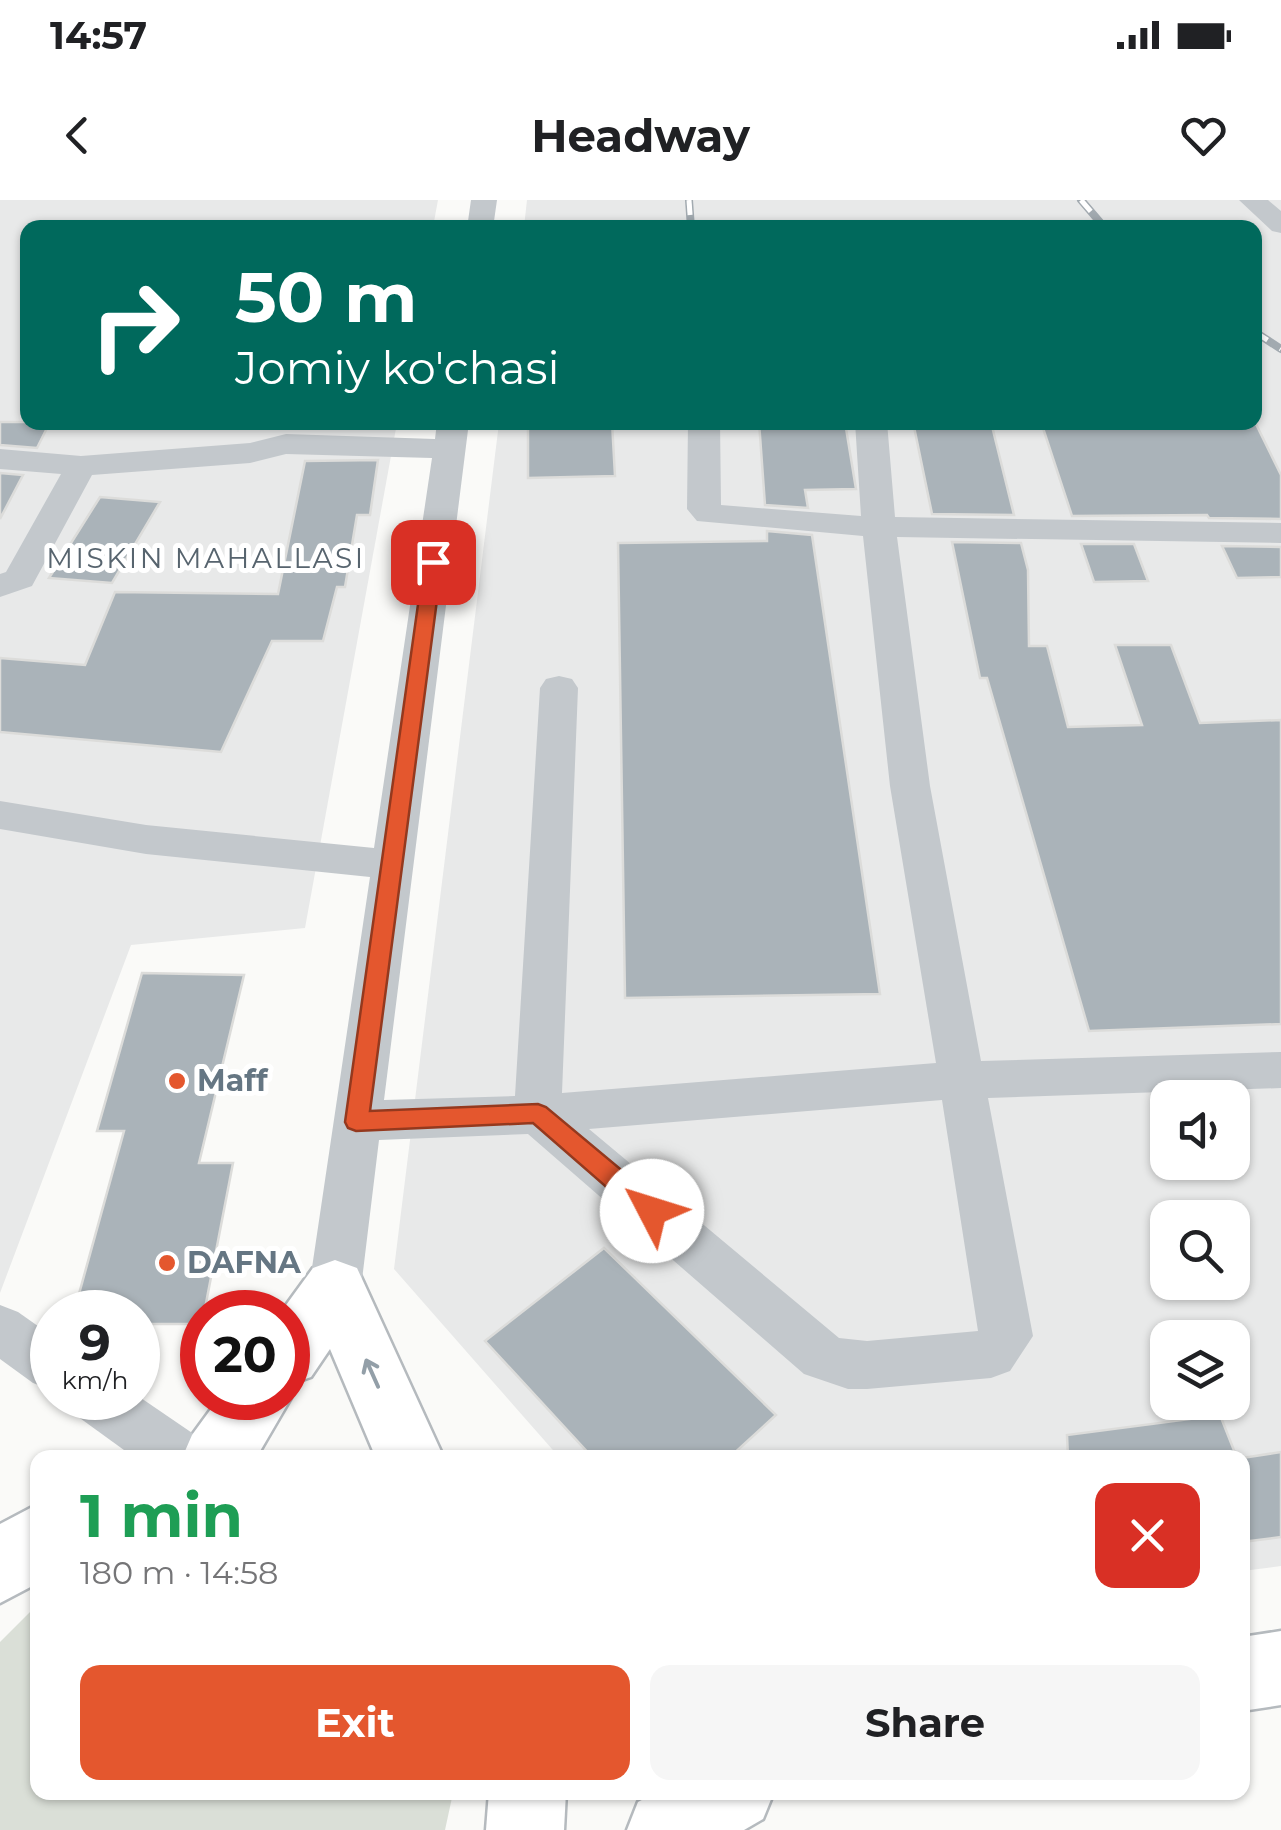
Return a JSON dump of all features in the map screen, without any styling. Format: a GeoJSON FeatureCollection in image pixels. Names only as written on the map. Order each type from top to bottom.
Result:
{"type":"FeatureCollection","features":[{"type":"Feature","properties":{"kind":"main road"},"geometry":{"type":"LineString","coordinates":[[310,1324],[335,1288]]}},
{"type":"Feature","properties":{"kind":"main road"},"geometry":{"type":"LineString","coordinates":[[335,1288],[406,1450]]}},
{"type":"Feature","properties":{"kind":"main road"},"geometry":{"type":"LineString","coordinates":[[222,1450],[243,1420]]}},
{"type":"Feature","properties":{"kind":"main road"},"geometry":{"type":"LineString","coordinates":[[0,1568],[30,1544]]}},
{"type":"Feature","properties":{"kind":"main road"},"geometry":{"type":"LineString","coordinates":[[1250,1673],[1281,1668]]}},
{"type":"Feature","properties":{"kind":"main road"},"geometry":{"type":"LineString","coordinates":[[525,1830],[527,1800]]}},
{"type":"Feature","properties":{"kind":"main road"},"geometry":{"type":"LineString","coordinates":[[666,1830],[721,1800]]}},
{"type":"Feature","properties":{"kind":"street"},"geometry":{"type":"LineString","coordinates":[[1252,200],[1281,225]]}},
{"type":"Feature","properties":{"kind":"street"},"geometry":{"type":"LineString","coordinates":[[704,430],[704,509],[709,514],[879,527],[1281,534]]}},
{"type":"Feature","properties":{"kind":"street"},"geometry":{"type":"LineString","coordinates":[[538,1114],[823,1357],[848,1365],[866,1365],[991,1354],[1006,1336],[910,786],[879,527],[872,430]]}},
{"type":"Feature","properties":{"kind":"street"},"geometry":{"type":"LineString","coordinates":[[0,459],[81,466],[250,452],[286,444],[451,436],[335,1288]]}},
{"type":"Feature","properties":{"kind":"street"},"geometry":{"type":"LineString","coordinates":[[0,586],[20,579],[81,466]]}},
{"type":"Feature","properties":{"kind":"street"},"geometry":{"type":"LineString","coordinates":[[538,1114],[559,688]]}},
{"type":"Feature","properties":{"kind":"street"},"geometry":{"type":"LineString","coordinates":[[0,815],[246,853],[390,864]]}},
{"type":"Feature","properties":{"kind":"street"},"geometry":{"type":"LineString","coordinates":[[356,1122],[538,1114],[962,1080],[1281,1070]]}},
{"type":"Feature","properties":{"kind":"street"},"geometry":{"type":"LineString","coordinates":[[0,1329],[30,1350]]}},
{"type":"Feature","properties":{"kind":"street"},"geometry":{"type":"LineString","coordinates":[[127,1420],[170,1450]]}},
{"type":"Feature","properties":{"kind":"shaded area"},"geometry":{"type":"Polygon","coordinates":[[[0,200],[438,200],[434,220],[20,220],[20,430],[396,430],[305,928],[131,945],[0,1293],[0,200]]]}},
{"type":"Feature","properties":{"kind":"shaded area"},"geometry":{"type":"Polygon","coordinates":[[[527,200],[1281,200],[1281,1566],[1250,1570],[1250,1450],[553,1450],[394,1269],[498,430],[1262,430],[1262,220],[525,220],[527,200]]]}},
{"type":"Feature","properties":{"kind":"shaded area"},"geometry":{"type":"Polygon","coordinates":[[[30,1612],[30,1800],[451,1800],[445,1830],[0,1830],[0,1642],[30,1612]]]}},
{"type":"Feature","properties":{"kind":"building"},"geometry":{"type":"Polygon","coordinates":[[[0,422],[20,422],[20,430],[46,430],[37,448],[0,445],[0,422]]]}},
{"type":"Feature","properties":{"kind":"building"},"geometry":{"type":"Polygon","coordinates":[[[528,430],[612,430],[615,476],[528,478],[528,430]]]}},
{"type":"Feature","properties":{"kind":"building"},"geometry":{"type":"Polygon","coordinates":[[[760,430],[846,430],[856,489],[805,490],[808,508],[765,505],[760,430]]]}},
{"type":"Feature","properties":{"kind":"building"},"geometry":{"type":"Polygon","coordinates":[[[915,430],[993,430],[1014,515],[932,514],[915,430]]]}},
{"type":"Feature","properties":{"kind":"building"},"geometry":{"type":"Polygon","coordinates":[[[1044,430],[1259,430],[1281,475],[1281,519],[1072,516],[1044,430]]]}},
{"type":"Feature","properties":{"kind":"building"},"geometry":{"type":"Polygon","coordinates":[[[378,460],[370,515],[357,515],[345,587],[337,587],[323,641],[272,641],[221,752],[0,732],[0,658],[85,665],[115,592],[278,594],[305,461],[378,460]]]}},
{"type":"Feature","properties":{"kind":"building"},"geometry":{"type":"Polygon","coordinates":[[[0,473],[23,475],[0,519],[0,473]]]}},
{"type":"Feature","properties":{"kind":"building"},"geometry":{"type":"Polygon","coordinates":[[[100,497],[160,502],[112,583],[49,578],[100,497]]]}},
{"type":"Feature","properties":{"kind":"building"},"geometry":{"type":"Polygon","coordinates":[[[767,531],[812,535],[880,994],[625,998],[618,543],[767,541],[767,531]]]}},
{"type":"Feature","properties":{"kind":"building"},"geometry":{"type":"Polygon","coordinates":[[[952,542],[1021,543],[1028,570],[1029,646],[1047,646],[1068,727],[1142,725],[1115,645],[1171,645],[1200,723],[1281,720],[1281,1024],[1089,1031],[987,678],[980,678],[952,542]]]}},
{"type":"Feature","properties":{"kind":"building"},"geometry":{"type":"Polygon","coordinates":[[[1081,544],[1134,544],[1148,581],[1094,582],[1081,544]]]}},
{"type":"Feature","properties":{"kind":"building"},"geometry":{"type":"Polygon","coordinates":[[[1222,546],[1281,547],[1281,577],[1237,578],[1222,546]]]}},
{"type":"Feature","properties":{"kind":"building"},"geometry":{"type":"Polygon","coordinates":[[[142,973],[244,975],[199,1163],[233,1163],[209,1290],[180,1290],[180,1324],[160,1324],[160,1290],[80,1290],[124,1131],[97,1131],[142,973]]]}},
{"type":"Feature","properties":{"kind":"building"},"geometry":{"type":"Polygon","coordinates":[[[604,1248],[776,1415],[738,1450],[586,1450],[485,1341],[604,1248]]]}},
{"type":"Feature","properties":{"kind":"building"},"geometry":{"type":"Polygon","coordinates":[[[1182,1420],[1222,1420],[1234,1450],[1068,1450],[1067,1435],[1182,1420]]]}},
{"type":"Feature","properties":{"kind":"building"},"geometry":{"type":"Polygon","coordinates":[[[1281,1452],[1281,1537],[1250,1541],[1250,1457],[1281,1452]]]}},
{"type":"Feature","properties":{"kind":"railway"},"geometry":{"type":"LineString","coordinates":[[689,200],[690,220]]}},
{"type":"Feature","properties":{"kind":"railway"},"geometry":{"type":"LineString","coordinates":[[1081,200],[1098,220]]}},
{"type":"Feature","properties":{"kind":"railway"},"geometry":{"type":"LineString","coordinates":[[1262,337],[1281,349]]}},
{"type":"Feature","properties":{"kind":"place","name":"Maff"},"geometry":{"type":"Point","coordinates":[177,1081]}},
{"type":"Feature","properties":{"kind":"place","name":"DAFNA"},"geometry":{"type":"Point","coordinates":[167,1263]}},
{"type":"Feature","properties":{"kind":"district","name":"MISKIN MAHALLASI"},"geometry":{"type":"Point","coordinates":[206,558]}},
{"type":"Feature","properties":{"kind":"route"},"geometry":{"type":"LineString","coordinates":[[433,562],[356,1122],[538,1114],[652,1211]]}}]}
